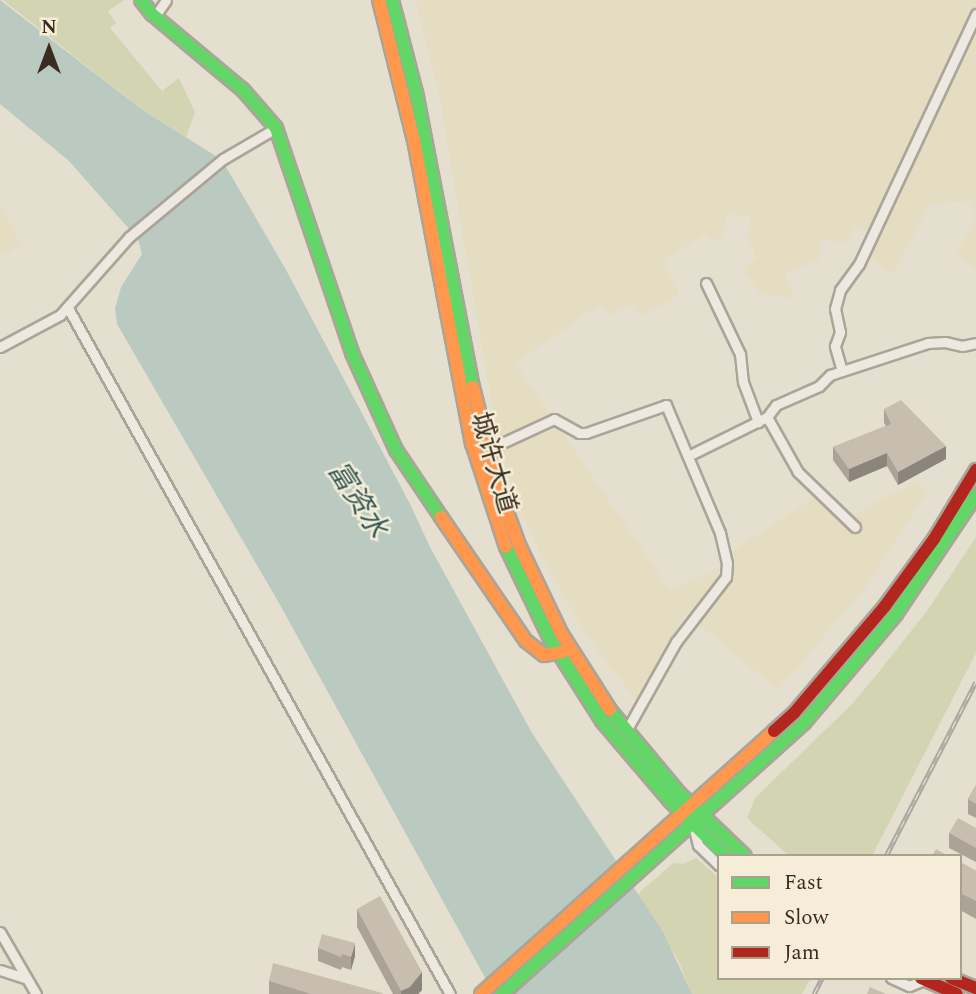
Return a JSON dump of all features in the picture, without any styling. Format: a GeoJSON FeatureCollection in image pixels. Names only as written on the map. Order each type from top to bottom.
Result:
{"type":"FeatureCollection","features":[{"type":"Feature","properties":{"kind":"main road"},"geometry":{"type":"LineString","coordinates":[[141,0],[155,16],[243,90],[276,128],[352,353],[390,440],[421,490],[526,641],[544,655],[564,651]]}},
{"type":"Feature","properties":{"kind":"main road","name":"城许大道"},"geometry":{"type":"LineString","coordinates":[[379,0],[408,113],[479,467],[508,550],[602,720],[698,821],[724,854]]}},
{"type":"Feature","properties":{"kind":"main road","name":"城许大道"},"geometry":{"type":"LineString","coordinates":[[392,0],[417,97],[487,450],[519,545],[564,651],[688,811]]}},
{"type":"Feature","properties":{"kind":"main road"},"geometry":{"type":"LineString","coordinates":[[502,994],[642,861],[688,811],[769,737],[840,663],[927,549],[976,470]]}},
{"type":"Feature","properties":{"kind":"main road"},"geometry":{"type":"LineString","coordinates":[[482,994],[642,861],[698,821],[779,747],[851,671],[897,614],[976,495]]}},
{"type":"Feature","properties":{"kind":"main road","name":"城许大道"},"geometry":{"type":"LineString","coordinates":[[698,821],[742,854]]}},
{"type":"Feature","properties":{"kind":"main road"},"geometry":{"type":"LineString","coordinates":[[925,980],[957,994]]}},
{"type":"Feature","properties":{"kind":"main road"},"geometry":{"type":"LineString","coordinates":[[956,980],[973,987]]}},
{"type":"Feature","properties":{"kind":"street"},"geometry":{"type":"LineString","coordinates":[[155,16],[166,0]]}},
{"type":"Feature","properties":{"kind":"street"},"geometry":{"type":"LineString","coordinates":[[842,371],[835,346],[840,332],[835,309],[840,290],[859,264],[976,14]]}},
{"type":"Feature","properties":{"kind":"street"},"geometry":{"type":"LineString","coordinates":[[0,347],[51,321],[68,308],[130,237],[223,159],[276,128]]}},
{"type":"Feature","properties":{"kind":"street"},"geometry":{"type":"LineString","coordinates":[[706,283],[740,354],[743,382],[763,419],[798,472],[855,527]]}},
{"type":"Feature","properties":{"kind":"street"},"geometry":{"type":"LineString","coordinates":[[68,308],[450,994]]}},
{"type":"Feature","properties":{"kind":"street"},"geometry":{"type":"LineString","coordinates":[[688,456],[763,419],[776,405],[842,371],[928,343],[945,342],[962,346],[976,343]]}},
{"type":"Feature","properties":{"kind":"street"},"geometry":{"type":"LineString","coordinates":[[487,450],[554,419],[579,433],[586,433],[666,405],[720,533],[727,563],[726,577],[676,642],[626,731]]}},
{"type":"Feature","properties":{"kind":"street"},"geometry":{"type":"LineString","coordinates":[[698,821],[698,845],[717,862]]}},
{"type":"Feature","properties":{"kind":"street"},"geometry":{"type":"LineString","coordinates":[[0,932],[36,994]]}},
{"type":"Feature","properties":{"kind":"street"},"geometry":{"type":"LineString","coordinates":[[0,970],[27,979]]}},
{"type":"Feature","properties":{"kind":"street"},"geometry":{"type":"LineString","coordinates":[[896,980],[909,986],[921,980]]}},
{"type":"Feature","properties":{"kind":"shaded area"},"geometry":{"type":"Polygon","coordinates":[[[416,0],[976,0],[976,215],[970,201],[930,204],[893,274],[865,255],[874,235],[856,226],[846,242],[821,240],[818,260],[785,273],[794,298],[760,294],[744,269],[756,258],[748,237],[750,217],[726,214],[723,236],[713,242],[707,233],[663,260],[680,295],[641,315],[634,303],[609,316],[601,304],[515,363],[670,590],[730,564],[730,552],[816,497],[842,521],[913,483],[929,490],[863,591],[778,690],[685,613],[638,703],[588,637],[541,556],[512,488],[498,440],[437,84],[416,0]]]}},
{"type":"Feature","properties":{"kind":"shaded area"},"geometry":{"type":"Polygon","coordinates":[[[0,206],[21,245],[0,257],[0,206]]]}},
{"type":"Feature","properties":{"kind":"shaded area"},"geometry":{"type":"Polygon","coordinates":[[[976,217],[976,269],[956,257],[976,217]]]}},
{"type":"Feature","properties":{"kind":"green space"},"geometry":{"type":"Polygon","coordinates":[[[3,0],[124,0],[108,11],[116,23],[110,28],[162,91],[179,78],[195,112],[186,137],[141,109],[3,0]]]}},
{"type":"Feature","properties":{"kind":"green space"},"geometry":{"type":"Polygon","coordinates":[[[976,537],[976,653],[873,854],[787,854],[747,818],[755,798],[852,704],[927,611],[976,537]]]}},
{"type":"Feature","properties":{"kind":"green space"},"geometry":{"type":"Polygon","coordinates":[[[696,858],[717,876],[717,980],[810,980],[802,994],[692,994],[678,960],[638,894],[673,863],[683,864],[696,858]]]}},
{"type":"Feature","properties":{"kind":"water","name":"富资水"},"geometry":{"type":"Polygon","coordinates":[[[0,0],[141,109],[222,160],[285,268],[430,547],[532,733],[663,932],[692,994],[494,994],[279,603],[117,324],[115,309],[121,287],[142,254],[138,239],[69,161],[0,104],[0,0]]]}},
{"type":"Feature","properties":{"kind":"building"},"geometry":{"type":"Polygon","coordinates":[[[901,400],[946,446],[898,472],[887,453],[849,469],[833,447],[891,424],[884,409],[901,400]]]}},
{"type":"Feature","properties":{"kind":"building"},"geometry":{"type":"Polygon","coordinates":[[[976,785],[976,804],[968,799],[976,785]]]}},
{"type":"Feature","properties":{"kind":"building"},"geometry":{"type":"Polygon","coordinates":[[[958,818],[976,828],[976,848],[949,833],[958,818]]]}},
{"type":"Feature","properties":{"kind":"building"},"geometry":{"type":"Polygon","coordinates":[[[962,863],[976,871],[976,901],[962,894],[962,863]]]}},
{"type":"Feature","properties":{"kind":"building"},"geometry":{"type":"Polygon","coordinates":[[[380,896],[422,972],[410,987],[401,991],[357,909],[380,896]]]}},
{"type":"Feature","properties":{"kind":"building"},"geometry":{"type":"Polygon","coordinates":[[[322,934],[355,943],[351,957],[342,954],[341,957],[318,948],[322,934]]]}},
{"type":"Feature","properties":{"kind":"building"},"geometry":{"type":"Polygon","coordinates":[[[273,963],[383,994],[311,994],[269,981],[273,963]]]}},
{"type":"Feature","properties":{"kind":"building"},"geometry":{"type":"Polygon","coordinates":[[[870,987],[886,994],[867,994],[870,987]]]}},
{"type":"Feature","properties":{"kind":"railway"},"geometry":{"type":"LineString","coordinates":[[887,854],[976,682]]}},
{"type":"Feature","properties":{"kind":"railway"},"geometry":{"type":"LineString","coordinates":[[814,994],[821,980]]}},
{"type":"Feature","properties":{"kind":"traffic: fast"},"geometry":{"type":"LineString","coordinates":[[141,0],[152,14],[243,90],[276,128],[352,353],[396,450],[441,517]]}},
{"type":"Feature","properties":{"kind":"traffic: fast"},"geometry":{"type":"LineString","coordinates":[[392,0],[417,97],[473,387]]}},
{"type":"Feature","properties":{"kind":"traffic: fast"},"geometry":{"type":"LineString","coordinates":[[502,994],[804,723],[896,614],[976,495]]}},
{"type":"Feature","properties":{"kind":"traffic: fast"},"geometry":{"type":"LineString","coordinates":[[506,547],[550,639],[602,721],[670,801],[724,854]]}},
{"type":"Feature","properties":{"kind":"traffic: fast"},"geometry":{"type":"LineString","coordinates":[[610,710],[679,793],[743,854]]}},
{"type":"Feature","properties":{"kind":"traffic: slow"},"geometry":{"type":"LineString","coordinates":[[379,0],[414,140],[472,443],[506,547]]}},
{"type":"Feature","properties":{"kind":"traffic: slow"},"geometry":{"type":"LineString","coordinates":[[473,387],[498,487],[519,545],[561,633],[610,710]]}},
{"type":"Feature","properties":{"kind":"traffic: slow"},"geometry":{"type":"LineString","coordinates":[[441,517],[526,641],[544,655],[563,652]]}},
{"type":"Feature","properties":{"kind":"traffic: slow"},"geometry":{"type":"LineString","coordinates":[[481,994],[774,731]]}},
{"type":"Feature","properties":{"kind":"traffic: jam"},"geometry":{"type":"LineString","coordinates":[[774,731],[794,713],[885,606],[934,539],[976,470]]}},
{"type":"Feature","properties":{"kind":"traffic: jam"},"geometry":{"type":"LineString","coordinates":[[926,980],[957,994]]}},
{"type":"Feature","properties":{"kind":"traffic: jam"},"geometry":{"type":"LineString","coordinates":[[956,980],[976,988]]}}]}
